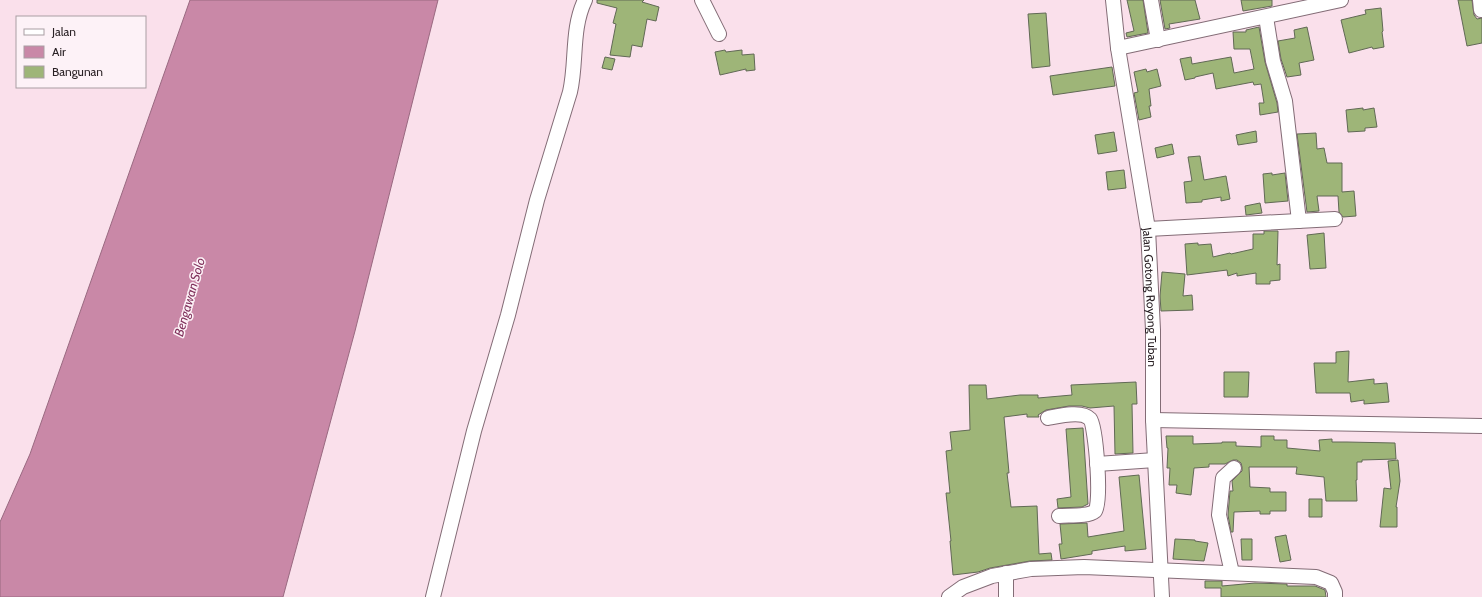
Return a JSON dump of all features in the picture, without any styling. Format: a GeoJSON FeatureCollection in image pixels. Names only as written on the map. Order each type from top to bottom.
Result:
{"type":"FeatureCollection","features":[{"type":"Feature","properties":{"kind":"street"},"geometry":{"type":"LineString","coordinates":[[433,597],[474,431],[508,315],[537,200],[574,78],[576,28],[580,9],[585,0]]}},
{"type":"Feature","properties":{"kind":"street"},"geometry":{"type":"LineString","coordinates":[[702,0],[719,34]]}},
{"type":"Feature","properties":{"kind":"street","name":"Jalan Gotong Royong Tuban"},"geometry":{"type":"LineString","coordinates":[[1113,0],[1118,48],[1148,229],[1153,330],[1153,420],[1162,597]]}},
{"type":"Feature","properties":{"kind":"street"},"geometry":{"type":"LineString","coordinates":[[1151,0],[1158,40]]}},
{"type":"Feature","properties":{"kind":"street"},"geometry":{"type":"LineString","coordinates":[[1118,48],[1341,0]]}},
{"type":"Feature","properties":{"kind":"street"},"geometry":{"type":"LineString","coordinates":[[1266,17],[1273,61],[1286,101],[1299,221]]}},
{"type":"Feature","properties":{"kind":"street"},"geometry":{"type":"LineString","coordinates":[[1148,229],[1336,219]]}},
{"type":"Feature","properties":{"kind":"street"},"geometry":{"type":"LineString","coordinates":[[1048,418],[1083,414],[1090,419],[1097,464],[1097,508],[1094,512],[1089,514],[1059,516]]}},
{"type":"Feature","properties":{"kind":"street"},"geometry":{"type":"LineString","coordinates":[[1153,420],[1482,426]]}},
{"type":"Feature","properties":{"kind":"street"},"geometry":{"type":"LineString","coordinates":[[1097,464],[1155,460]]}},
{"type":"Feature","properties":{"kind":"street"},"geometry":{"type":"LineString","coordinates":[[1232,573],[1220,515],[1223,478],[1234,468]]}},
{"type":"Feature","properties":{"kind":"street"},"geometry":{"type":"LineString","coordinates":[[949,597],[963,586],[992,576],[1031,569],[1084,567],[1316,577],[1331,583],[1335,592],[1335,597]]}},
{"type":"Feature","properties":{"kind":"street"},"geometry":{"type":"LineString","coordinates":[[1006,573],[1006,597]]}},
{"type":"Feature","properties":{"kind":"water","name":"Bengawan Solo"},"geometry":{"type":"Polygon","coordinates":[[[190,0],[438,0],[355,331],[283,597],[0,597],[0,522],[30,454],[190,0]]]}},
{"type":"Feature","properties":{"kind":"building"},"geometry":{"type":"Polygon","coordinates":[[[597,0],[644,0],[642,2],[659,7],[656,21],[647,19],[642,47],[632,45],[630,57],[610,55],[616,24],[613,23],[617,8],[597,3],[597,0]]]}},
{"type":"Feature","properties":{"kind":"building"},"geometry":{"type":"Polygon","coordinates":[[[1127,0],[1143,0],[1148,33],[1127,37],[1126,33],[1134,31],[1127,0]]]}},
{"type":"Feature","properties":{"kind":"building"},"geometry":{"type":"Polygon","coordinates":[[[1160,0],[1195,0],[1200,19],[1169,24],[1170,28],[1165,29],[1160,0]]]}},
{"type":"Feature","properties":{"kind":"building"},"geometry":{"type":"Polygon","coordinates":[[[1241,0],[1272,0],[1272,6],[1243,11],[1241,0]]]}},
{"type":"Feature","properties":{"kind":"building"},"geometry":{"type":"Polygon","coordinates":[[[1458,0],[1472,0],[1474,15],[1477,19],[1482,18],[1482,43],[1467,46],[1458,0]]]}},
{"type":"Feature","properties":{"kind":"building"},"geometry":{"type":"Polygon","coordinates":[[[1381,8],[1384,47],[1373,49],[1372,47],[1349,53],[1341,20],[1366,14],[1365,10],[1381,8]]]}},
{"type":"Feature","properties":{"kind":"building"},"geometry":{"type":"Polygon","coordinates":[[[1046,13],[1050,66],[1032,68],[1028,14],[1046,13]]]}},
{"type":"Feature","properties":{"kind":"building"},"geometry":{"type":"Polygon","coordinates":[[[1259,27],[1265,62],[1277,103],[1278,112],[1260,115],[1259,103],[1264,103],[1261,84],[1254,85],[1253,82],[1216,89],[1213,73],[1185,80],[1180,59],[1191,57],[1192,64],[1231,57],[1234,73],[1254,69],[1250,49],[1234,49],[1233,32],[1246,32],[1246,30],[1259,27]]]}},
{"type":"Feature","properties":{"kind":"building"},"geometry":{"type":"Polygon","coordinates":[[[1307,27],[1314,60],[1299,63],[1301,75],[1287,77],[1281,59],[1278,41],[1295,38],[1294,30],[1307,27]]]}},
{"type":"Feature","properties":{"kind":"building"},"geometry":{"type":"Polygon","coordinates":[[[725,50],[726,52],[742,50],[742,55],[754,54],[755,70],[746,71],[746,69],[720,75],[715,52],[725,50]]]}},
{"type":"Feature","properties":{"kind":"building"},"geometry":{"type":"Polygon","coordinates":[[[605,57],[615,59],[612,70],[602,68],[605,57]]]}},
{"type":"Feature","properties":{"kind":"building"},"geometry":{"type":"Polygon","coordinates":[[[1112,67],[1115,86],[1053,95],[1050,76],[1112,67]]]}},
{"type":"Feature","properties":{"kind":"building"},"geometry":{"type":"Polygon","coordinates":[[[1146,69],[1147,72],[1157,69],[1161,86],[1149,89],[1151,106],[1149,106],[1151,117],[1139,120],[1134,93],[1138,92],[1134,72],[1146,69]]]}},
{"type":"Feature","properties":{"kind":"building"},"geometry":{"type":"Polygon","coordinates":[[[1363,108],[1363,110],[1374,108],[1377,127],[1365,128],[1365,131],[1348,132],[1346,110],[1363,108]]]}},
{"type":"Feature","properties":{"kind":"building"},"geometry":{"type":"Polygon","coordinates":[[[1256,131],[1257,142],[1238,145],[1236,135],[1256,131]]]}},
{"type":"Feature","properties":{"kind":"building"},"geometry":{"type":"Polygon","coordinates":[[[1114,132],[1117,151],[1098,154],[1095,135],[1114,132]]]}},
{"type":"Feature","properties":{"kind":"building"},"geometry":{"type":"Polygon","coordinates":[[[1316,133],[1317,149],[1324,148],[1327,163],[1342,163],[1342,192],[1354,191],[1356,216],[1343,217],[1339,212],[1338,196],[1317,196],[1319,211],[1307,212],[1297,134],[1316,133]]]}},
{"type":"Feature","properties":{"kind":"building"},"geometry":{"type":"Polygon","coordinates":[[[1172,144],[1174,154],[1157,158],[1155,148],[1172,144]]]}},
{"type":"Feature","properties":{"kind":"building"},"geometry":{"type":"Polygon","coordinates":[[[1200,156],[1204,180],[1226,176],[1230,199],[1221,201],[1221,197],[1202,200],[1202,202],[1186,203],[1184,182],[1192,181],[1188,157],[1200,156]]]}},
{"type":"Feature","properties":{"kind":"building"},"geometry":{"type":"Polygon","coordinates":[[[1124,170],[1126,188],[1108,190],[1106,172],[1124,170]]]}},
{"type":"Feature","properties":{"kind":"building"},"geometry":{"type":"Polygon","coordinates":[[[1272,173],[1272,175],[1285,173],[1288,201],[1265,203],[1263,174],[1272,173]]]}},
{"type":"Feature","properties":{"kind":"building"},"geometry":{"type":"Polygon","coordinates":[[[1260,203],[1262,213],[1246,215],[1245,206],[1260,203]]]}},
{"type":"Feature","properties":{"kind":"building"},"geometry":{"type":"Polygon","coordinates":[[[1264,231],[1278,231],[1277,265],[1280,264],[1280,280],[1270,281],[1270,284],[1256,284],[1256,273],[1237,276],[1237,273],[1228,276],[1227,270],[1187,275],[1185,244],[1211,244],[1213,257],[1253,249],[1253,234],[1264,234],[1264,231]]]}},
{"type":"Feature","properties":{"kind":"building"},"geometry":{"type":"Polygon","coordinates":[[[1324,233],[1326,268],[1310,269],[1307,235],[1324,233]]]}},
{"type":"Feature","properties":{"kind":"building"},"geometry":{"type":"Polygon","coordinates":[[[1162,272],[1185,274],[1183,296],[1192,295],[1193,310],[1161,311],[1160,296],[1162,272]]]}},
{"type":"Feature","properties":{"kind":"building"},"geometry":{"type":"Polygon","coordinates":[[[1349,351],[1348,382],[1374,379],[1374,384],[1387,383],[1389,402],[1364,404],[1364,400],[1351,402],[1350,393],[1316,393],[1314,363],[1336,363],[1336,352],[1349,351]]]}},
{"type":"Feature","properties":{"kind":"building"},"geometry":{"type":"Polygon","coordinates":[[[1224,372],[1249,372],[1248,397],[1224,397],[1224,372]]]}},
{"type":"Feature","properties":{"kind":"building"},"geometry":{"type":"Polygon","coordinates":[[[1136,382],[1137,404],[1132,404],[1133,453],[1115,454],[1114,406],[1090,408],[1082,406],[1069,406],[1046,410],[1038,415],[1039,417],[1027,417],[1027,414],[1004,417],[1009,473],[1007,473],[1011,507],[1037,506],[1039,554],[1051,553],[1052,560],[1030,561],[990,568],[978,572],[953,575],[946,493],[950,493],[946,451],[952,450],[950,432],[970,430],[969,385],[986,385],[987,399],[1020,395],[1038,395],[1038,398],[1072,395],[1071,385],[1136,382]]]}},
{"type":"Feature","properties":{"kind":"building"},"geometry":{"type":"Polygon","coordinates":[[[1083,428],[1088,504],[1082,507],[1058,508],[1057,499],[1071,497],[1066,429],[1083,428]]]}},
{"type":"Feature","properties":{"kind":"building"},"geometry":{"type":"Polygon","coordinates":[[[1166,436],[1193,436],[1193,444],[1236,442],[1236,446],[1261,447],[1261,436],[1274,436],[1274,440],[1287,440],[1287,448],[1320,451],[1319,440],[1332,439],[1332,442],[1395,443],[1396,459],[1362,460],[1362,462],[1357,462],[1357,501],[1326,501],[1324,477],[1296,474],[1297,467],[1249,467],[1250,487],[1270,488],[1270,492],[1286,492],[1286,511],[1270,511],[1270,514],[1260,514],[1260,511],[1234,512],[1233,532],[1231,532],[1228,515],[1230,491],[1233,491],[1232,481],[1242,471],[1241,463],[1237,460],[1233,460],[1225,464],[1209,464],[1209,467],[1194,468],[1191,495],[1176,493],[1177,485],[1169,485],[1170,468],[1167,468],[1168,448],[1166,436]]]}},
{"type":"Feature","properties":{"kind":"building"},"geometry":{"type":"Polygon","coordinates":[[[1398,460],[1400,481],[1396,507],[1397,527],[1380,527],[1384,488],[1391,489],[1388,461],[1398,460]]]}},
{"type":"Feature","properties":{"kind":"building"},"geometry":{"type":"Polygon","coordinates":[[[1139,475],[1146,549],[1125,551],[1125,546],[1092,551],[1092,554],[1061,559],[1059,544],[1062,544],[1060,524],[1087,523],[1088,537],[1124,531],[1119,477],[1139,475]]]}},
{"type":"Feature","properties":{"kind":"building"},"geometry":{"type":"Polygon","coordinates":[[[1309,499],[1322,499],[1322,517],[1309,517],[1309,499]]]}},
{"type":"Feature","properties":{"kind":"building"},"geometry":{"type":"Polygon","coordinates":[[[1286,535],[1291,560],[1280,562],[1275,537],[1286,535]]]}},
{"type":"Feature","properties":{"kind":"building"},"geometry":{"type":"Polygon","coordinates":[[[1175,539],[1195,540],[1208,543],[1204,561],[1173,559],[1175,539]]]}},
{"type":"Feature","properties":{"kind":"building"},"geometry":{"type":"Polygon","coordinates":[[[1241,539],[1252,539],[1252,560],[1242,560],[1241,539]]]}},
{"type":"Feature","properties":{"kind":"building"},"geometry":{"type":"Polygon","coordinates":[[[1205,581],[1222,581],[1222,586],[1255,583],[1287,584],[1287,586],[1315,586],[1325,590],[1326,597],[1221,597],[1221,588],[1205,588],[1205,581]]]}}]}
